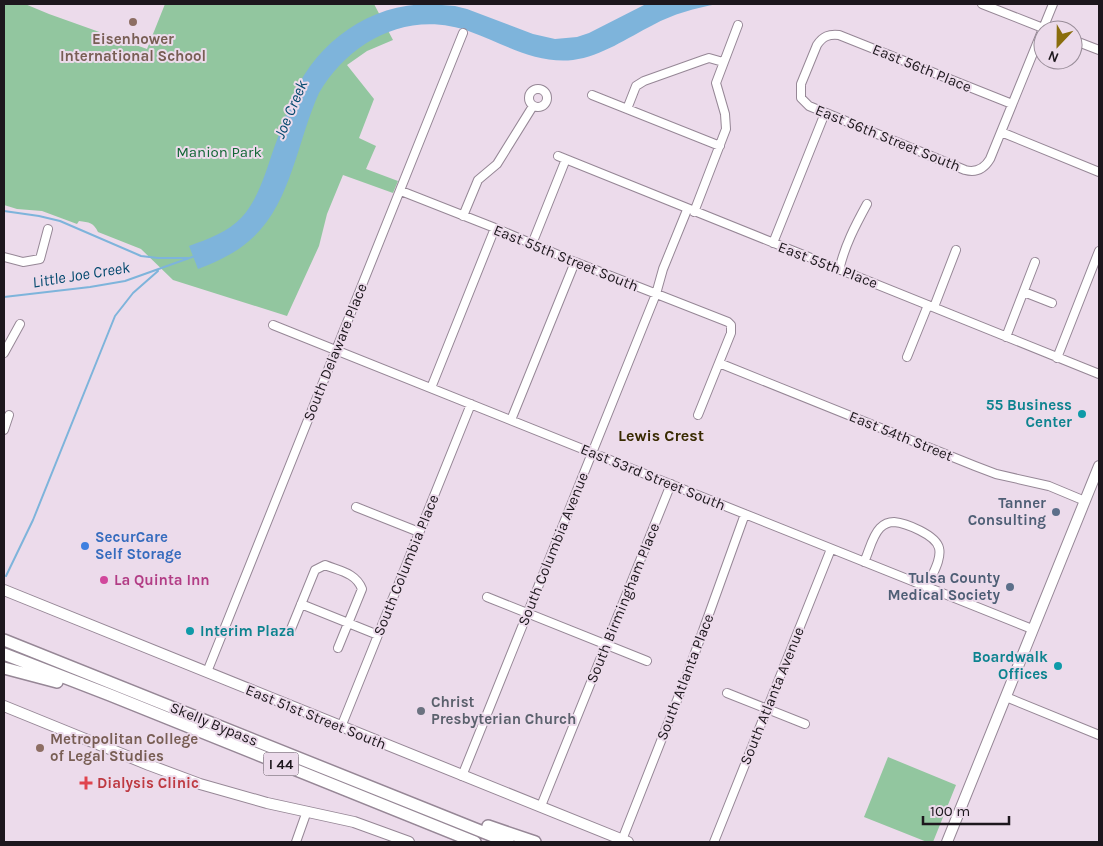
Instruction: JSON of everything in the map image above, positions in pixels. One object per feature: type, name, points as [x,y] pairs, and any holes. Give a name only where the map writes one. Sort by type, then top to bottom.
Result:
[{"type":"highway","name":"Skelly Bypass","points":[[4,640],[508,842]]},
{"type":"highway","name":"Skelly Bypass","points":[[4,654],[475,842]]},
{"type":"highway","points":[[4,668],[110,695]]},
{"type":"highway","points":[[384,792],[535,842]]},
{"type":"main road","points":[[947,842],[1099,468]]},
{"type":"main road","name":"East 51st Street South","points":[[4,590],[625,841]]},
{"type":"main road","points":[[4,706],[200,784],[267,803],[354,822],[409,842]]},
{"type":"street","points":[[982,4],[1033,24]]},
{"type":"street","points":[[1049,20],[1053,4]]},
{"type":"street","name":"South Columbia Avenue","points":[[462,776],[656,294],[663,269],[720,146],[726,129],[726,122],[716,83],[738,25]]},
{"type":"street","name":"South Delaware Place","points":[[207,672],[463,33]]},
{"type":"street","name":"East 56th Place","points":[[832,34],[839,35],[1012,104]]},
{"type":"street","name":"East 56th Street South","points":[[832,34],[821,39],[817,45],[801,84],[801,98],[804,102],[825,113],[965,170],[977,171],[983,168],[990,159],[1001,132]]},
{"type":"street","points":[[1083,44],[1099,50]]},
{"type":"street","points":[[1033,58],[1001,132],[1099,172]]},
{"type":"street","points":[[627,109],[636,86],[644,81],[703,60],[715,59],[723,62]]},
{"type":"street","points":[[592,95],[720,146]]},
{"type":"street","points":[[463,216],[478,180],[497,164],[533,106]]},
{"type":"street","points":[[772,243],[825,113]]},
{"type":"street","name":"East 55th Place","points":[[558,156],[690,211],[1099,374]]},
{"type":"street","points":[[532,244],[564,164]]},
{"type":"street","name":"East 55th Street South","points":[[400,191],[725,320],[731,325],[731,333],[719,363]]},
{"type":"street","points":[[840,270],[844,249],[853,228],[867,204]]},
{"type":"street","points":[[431,388],[495,228]]},
{"type":"street","points":[[4,257],[23,262],[40,259],[48,229]]},
{"type":"street","points":[[906,357],[956,250]]},
{"type":"street","points":[[1057,358],[1099,251]]},
{"type":"street","points":[[511,420],[575,262]]},
{"type":"street","points":[[1006,337],[1035,262]]},
{"type":"street","points":[[1024,292],[1052,303]]},
{"type":"street","points":[[4,353],[20,324]]},
{"type":"street","name":"East 53rd Street South","points":[[273,325],[1032,629]]},
{"type":"street","points":[[698,415],[719,363]]},
{"type":"street","name":"East 54th Street","points":[[719,363],[996,474],[1042,484],[1085,501]]},
{"type":"street","name":"South Columbia Place","points":[[341,727],[471,404]]},
{"type":"street","points":[[4,430],[9,415]]},
{"type":"street","name":"South Birmingham Place","points":[[541,806],[672,484]]},
{"type":"street","points":[[356,507],[420,532]]},
{"type":"street","name":"South Atlanta Place","points":[[625,841],[745,514]]},
{"type":"street","points":[[864,562],[876,532],[886,524],[898,523],[928,534],[939,547],[938,560],[927,588]]},
{"type":"street","name":"South Atlanta Avenue","points":[[714,842],[831,549]]},
{"type":"street","points":[[292,629],[315,570],[325,565],[358,580],[362,589],[338,648]]},
{"type":"street","points":[[487,597],[647,661]]},
{"type":"street","points":[[302,604],[378,635]]},
{"type":"street","points":[[727,693],[805,724]]},
{"type":"street","points":[[1006,697],[1099,735]]},
{"type":"street","points":[[296,842],[307,811]]},
{"type":"green space","name":"Manion Park","points":[[4,4],[25,4],[147,49],[165,4],[374,4],[393,40],[367,51],[347,65],[374,99],[359,138],[376,146],[366,169],[398,181],[393,193],[343,175],[327,214],[319,246],[287,316],[173,280],[141,249],[98,232],[93,225],[88,223],[79,221],[77,224],[42,211],[17,209],[4,205]]},
{"type":"green space","points":[[888,757],[956,785],[933,842],[927,842],[864,817]]},
{"type":"water","name":"Joe Creek","points":[[429,4],[467,9],[533,34],[555,39],[577,37],[589,33],[646,4],[718,4],[676,15],[604,51],[573,60],[546,59],[533,56],[471,32],[448,26],[426,24],[404,27],[384,34],[365,44],[347,58],[332,74],[319,93],[292,172],[275,210],[263,227],[237,250],[198,269],[189,246],[224,231],[248,210],[261,184],[294,94],[304,75],[317,58],[348,29],[367,19],[386,11],[407,6]]},
{"type":"waterway","points":[[4,211],[60,221],[141,256],[188,258]]},
{"type":"waterway","name":"Little Joe Creek","points":[[4,297],[125,281],[195,256]]},
{"type":"waterway","points":[[6,576],[33,520],[115,316],[133,293],[158,271]]},
{"type":"place","name":"Eisenhower International School","points":[[133,22]]},
{"type":"place","name":"55 Business Center","points":[[1082,414]]},
{"type":"place","name":"Tanner Consulting","points":[[1056,512]]},
{"type":"place","name":"SecurCare Self Storage","points":[[85,546]]},
{"type":"place","name":"La Quinta Inn","points":[[104,580]]},
{"type":"place","name":"Tulsa County Medical Society","points":[[1010,587]]},
{"type":"place","name":"Interim Plaza","points":[[190,631]]},
{"type":"place","name":"Boardwalk Offices","points":[[1058,666]]},
{"type":"place","name":"Christ Presbyterian Church","points":[[421,711]]},
{"type":"place","name":"Metropolitan College of Legal Studies","points":[[40,748]]},
{"type":"place","name":"Dialysis Clinic","points":[[86,783]]},
{"type":"district","name":"Lewis Crest","points":[[661,435]]}]
